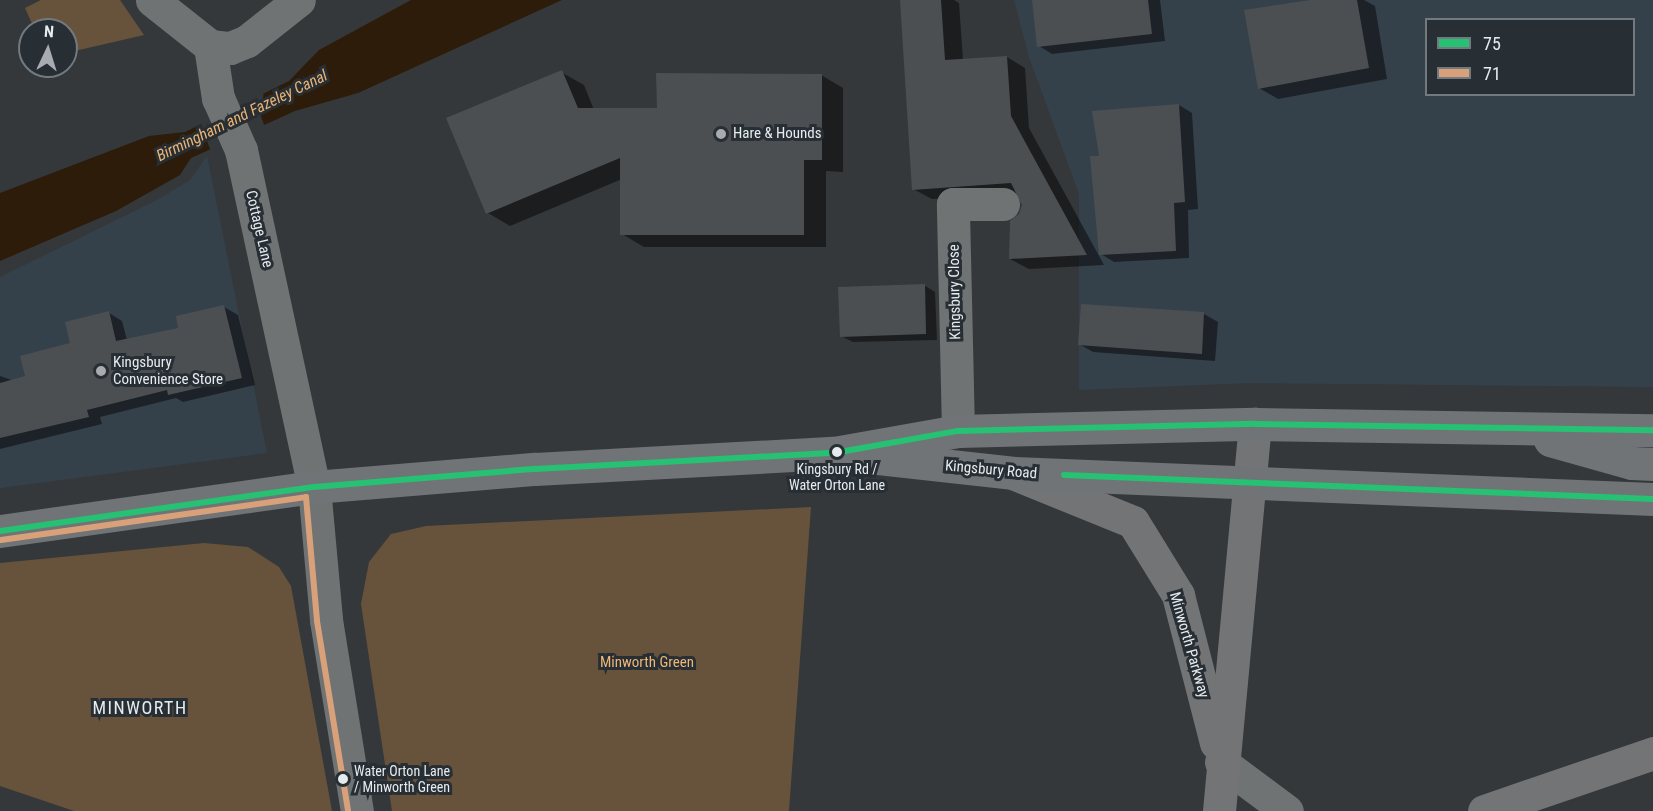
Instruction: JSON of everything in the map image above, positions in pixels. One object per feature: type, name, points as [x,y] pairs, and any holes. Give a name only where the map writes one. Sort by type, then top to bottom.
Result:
[{"type":"main road","name":"Kingsbury Road","points":[[0,531],[314,487],[534,469],[834,453],[958,431],[1255,424],[1653,430]]},
{"type":"main road","points":[[1505,428],[1632,463],[1653,464]]},
{"type":"main road","name":"Kingsbury Road","points":[[834,453],[1014,473],[1653,499]]},
{"type":"street","points":[[152,0],[210,46],[230,48],[247,41],[299,0]]},
{"type":"street","name":"Cottage Lane","points":[[210,46],[218,98],[241,150],[314,487],[326,620],[357,811]]},
{"type":"street","name":"Kingsbury Close","points":[[958,431],[953,204],[1003,204]]},
{"type":"street","name":"Minworth Parkway","points":[[1219,811],[1221,762],[1242,571],[1246,482],[1255,424]]},
{"type":"street","name":"Minworth Parkway","points":[[1014,473],[1133,522],[1178,595],[1221,762]]},
{"type":"street","points":[[1484,811],[1653,753]]},
{"type":"street","points":[[1221,762],[1287,811]]},
{"type":"shaded area","points":[[1014,0],[1653,0],[1653,387],[1249,383],[1079,390],[1079,194],[1029,57]]},
{"type":"shaded area","points":[[207,156],[267,453],[0,488],[0,277],[157,200],[190,180]]},
{"type":"green space","points":[[41,0],[120,0],[144,35],[78,50],[78,18],[30,18],[25,8]]},
{"type":"green space","name":"Minworth Green","points":[[811,507],[789,811],[392,811],[361,604],[369,562],[391,534],[426,526]]},
{"type":"green space","points":[[204,543],[248,547],[279,567],[291,586],[332,811],[74,811],[0,786],[0,563]]},
{"type":"water","name":"Birmingham and Fazeley Canal","points":[[411,0],[562,0],[358,93],[295,111],[191,158],[180,175],[116,211],[0,261],[0,193],[149,136],[185,132],[289,81],[319,50]]},
{"type":"pier","points":[[264,90],[261,116],[265,128],[211,152],[200,122]]},
{"type":"building","points":[[900,0],[941,0],[945,60],[1007,56],[1011,116],[1087,255],[1009,259],[1010,221],[1019,214],[1022,205],[1011,183],[912,190]]},
{"type":"building","points":[[1032,0],[1148,0],[1152,34],[1037,47]]},
{"type":"building","points":[[1310,0],[1357,0],[1369,68],[1258,89],[1244,10]]},
{"type":"building","name":"Hare & Hounds","points":[[562,70],[578,108],[657,108],[656,73],[822,74],[822,160],[804,160],[804,235],[620,235],[620,158],[486,214],[446,118]]},
{"type":"building","points":[[1179,104],[1185,202],[1174,203],[1176,251],[1099,255],[1090,156],[1099,156],[1092,111]]},
{"type":"building","points":[[925,284],[926,334],[840,337],[838,287]]},
{"type":"building","points":[[1081,304],[1204,312],[1202,354],[1078,345]]},
{"type":"building","points":[[224,305],[242,378],[168,395],[167,390],[87,410],[89,417],[0,438],[0,383],[25,376],[20,356],[70,343],[65,322],[109,311],[116,341],[178,328],[176,316]]},
{"type":"transit line","name":"75","points":[[0,531],[314,487],[535,469],[834,453],[958,431],[1255,424],[1653,430]]},
{"type":"transit line","name":"75","points":[[1064,475],[1653,499]]},
{"type":"transit line","name":"71","points":[[1,540],[306,497],[317,621],[348,811]]},
{"type":"place","name":"Hare & Hounds","points":[[721,134]]},
{"type":"place","name":"Kingsbury Convenience Store","points":[[101,371]]},
{"type":"place","name":"Kingsbury Rd / Water Orton Lane","points":[[837,452]]},
{"type":"place","name":"Water Orton Lane / Minworth Green","points":[[343,779]]},
{"type":"district","name":"MINWORTH","points":[[140,708]]}]
